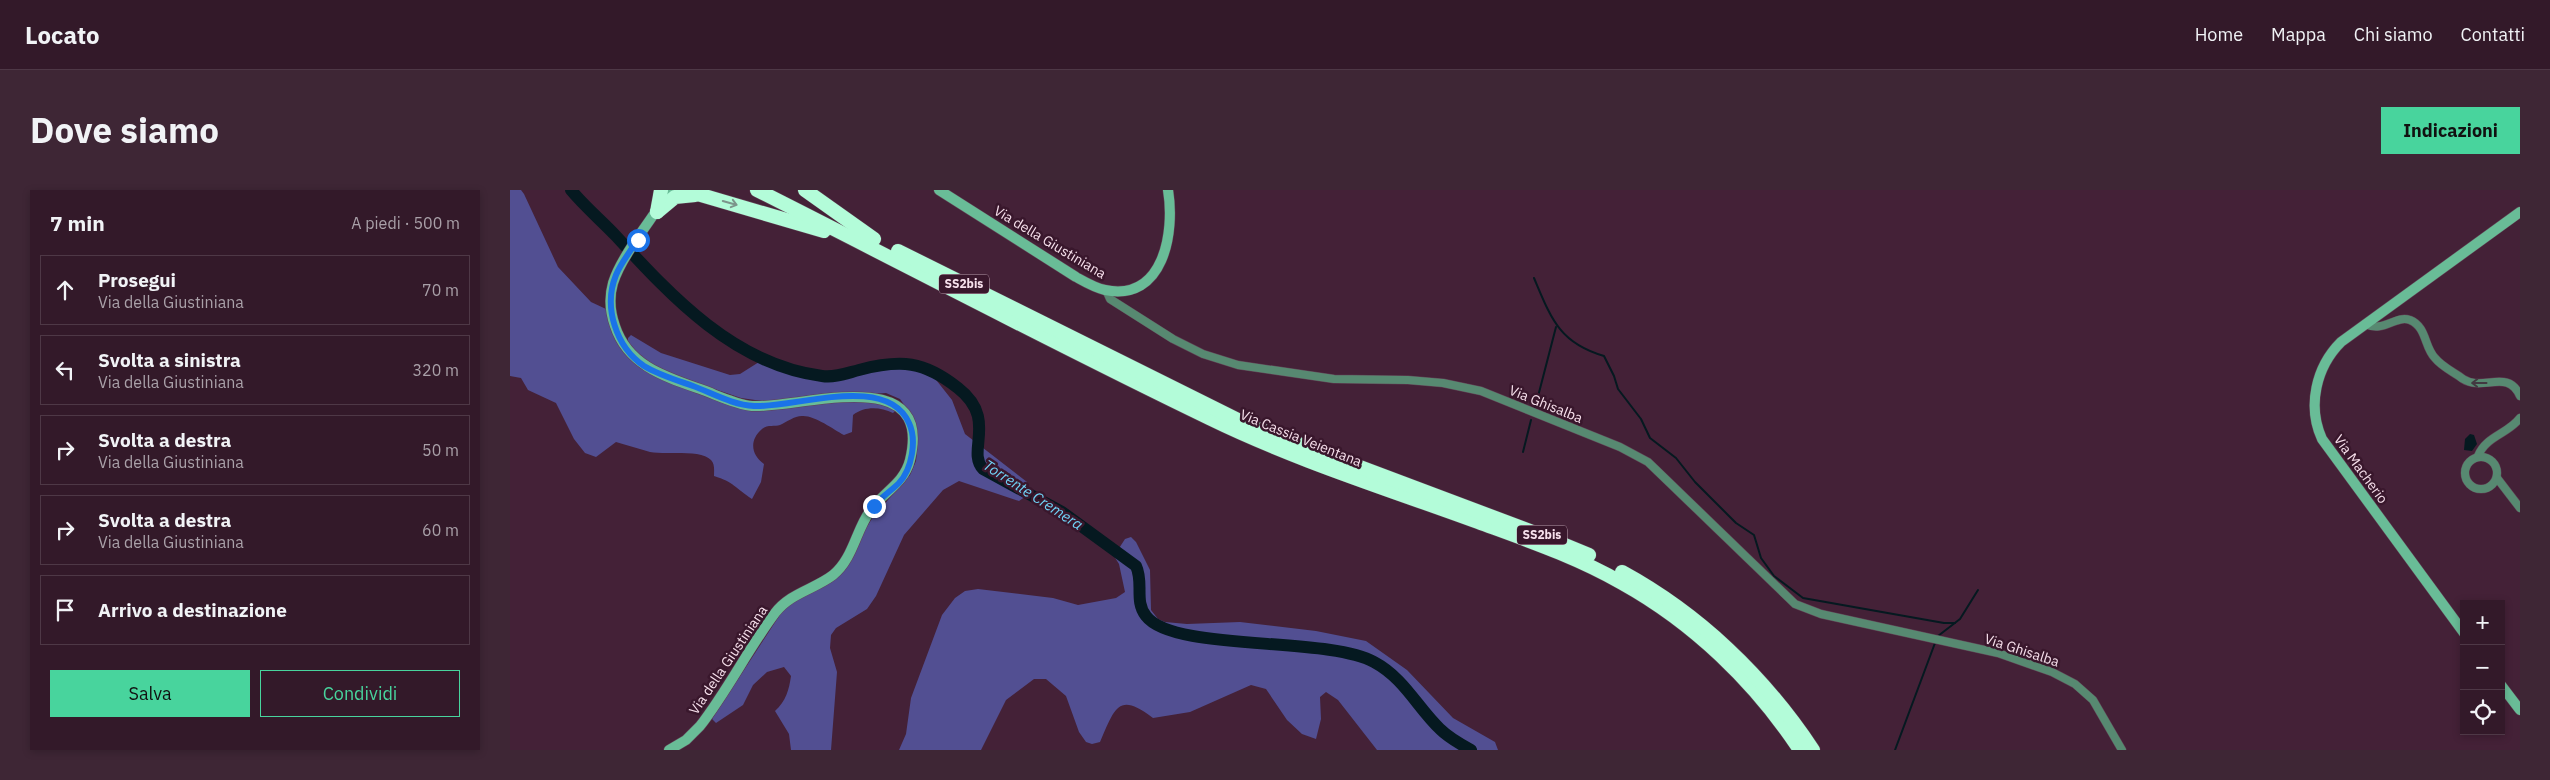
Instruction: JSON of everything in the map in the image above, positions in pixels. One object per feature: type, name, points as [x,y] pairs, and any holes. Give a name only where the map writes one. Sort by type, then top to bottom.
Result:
[{"type":"highway","points":[[657,212],[661,190]]},
{"type":"highway","name":"Via Cassia Veientana","points":[[757,190],[868,241],[1205,410],[1342,472],[1546,547],[1622,582],[1682,624],[1725,659],[1766,703],[1800,750]]},
{"type":"highway","name":"Via Cassia Veientana","points":[[778,190],[868,241]]},
{"type":"highway","points":[[805,190],[868,241]]},
{"type":"highway","points":[[657,212],[675,198],[689,192],[868,241]]},
{"type":"highway","name":"Via Cassia Veientana","points":[[1205,410],[1538,534],[1631,577],[1684,612],[1742,662],[1774,697],[1813,750]]},
{"type":"street","name":"Via della Giustiniana","points":[[668,750],[688,738],[700,726],[779,608],[799,594],[832,576],[842,566],[869,512],[905,474],[911,456],[912,434],[909,423],[902,411],[883,399],[870,397],[821,399],[750,405],[665,376],[645,366],[623,344],[613,321],[612,290],[621,265],[670,190]]},
{"type":"street","name":"Via della Giustiniana","points":[[939,190],[1076,277],[1106,290],[1134,288],[1146,281],[1158,268],[1165,254],[1168,240],[1168,190]]},
{"type":"street","name":"Via Macherio","points":[[2460,628],[2336,458],[2318,430],[2315,400],[2322,369],[2337,346],[2520,212]]},
{"type":"street","name":"Via Ghisalba","points":[[1106,290],[1110,299],[1182,344],[1238,365],[1322,378],[1408,380],[1460,386],[1481,391],[1620,447],[1648,462],[1795,604],[1821,614],[1936,639],[2024,661],[2070,681],[2093,700],[2122,750]]},
{"type":"street","points":[[2365,324],[2376,328],[2402,320],[2412,321],[2424,334],[2433,356],[2443,365],[2475,384],[2495,380],[2509,383],[2520,396]]},
{"type":"street","points":[[2478,456],[2485,443],[2514,425],[2520,418]]},
{"type":"street","points":[[2478,456],[2489,458],[2497,472],[2496,478],[2491,486],[2481,489],[2467,482],[2464,471],[2465,466],[2478,456]]},
{"type":"street","points":[[2496,478],[2520,508]]},
{"type":"street","points":[[2505,690],[2520,710]]},
{"type":"shaded area","points":[[510,190],[521,190],[524,194],[558,267],[591,302],[606,309],[625,353],[731,402],[876,399],[895,411],[893,413],[873,408],[862,410],[853,415],[852,432],[844,435],[807,416],[796,417],[780,425],[764,427],[758,433],[753,443],[756,456],[764,464],[761,482],[752,499],[730,483],[714,476],[711,460],[700,455],[692,453],[650,452],[616,442],[596,457],[585,453],[574,439],[556,403],[528,390],[521,378],[510,376]]},
{"type":"shaded area","points":[[631,335],[661,353],[730,375],[740,374],[759,362],[768,362],[796,374],[839,380],[850,375],[855,369],[865,366],[890,365],[924,371],[933,376],[952,400],[965,434],[1027,482],[1026,496],[1019,501],[959,481],[943,490],[904,535],[876,596],[867,609],[836,628],[831,635],[830,648],[837,672],[831,750],[791,750],[789,734],[775,711],[784,699],[789,686],[791,676],[784,667],[767,672],[753,685],[743,705],[716,723],[712,719],[783,610],[802,595],[832,582],[873,517],[910,475],[916,461],[918,440],[914,419],[900,399],[886,393],[762,401],[741,398],[673,375],[645,361],[628,345],[628,338]]},
{"type":"shaded area","points":[[1131,537],[1136,542],[1150,570],[1151,610],[1158,619],[1165,622],[1187,624],[1240,622],[1316,631],[1366,641],[1407,670],[1453,718],[1495,742],[1498,750],[1377,750],[1338,700],[1326,692],[1320,697],[1321,719],[1316,739],[1302,734],[1287,720],[1266,689],[1251,685],[1190,712],[1153,718],[1132,706],[1125,705],[1119,707],[1114,712],[1100,742],[1092,744],[1086,742],[1079,732],[1066,696],[1046,679],[1034,679],[1006,700],[981,750],[899,750],[906,734],[911,698],[942,615],[955,598],[965,591],[978,589],[1053,598],[1078,605],[1116,598],[1125,592],[1119,564],[1114,556],[1125,539]]},
{"type":"water","points":[[2470,434],[2474,435],[2477,444],[2472,451],[2464,450],[2465,439]]},
{"type":"waterway","name":"Torrente Cremera","points":[[571,190],[683,304],[707,325],[733,343],[761,358],[790,369],[822,376],[841,375],[887,364],[900,364],[923,368],[946,379],[970,400],[976,411],[979,423],[979,462],[983,469],[1062,512],[1136,566],[1142,610],[1146,616],[1162,627],[1186,635],[1218,640],[1322,649],[1352,654],[1374,662],[1402,684],[1443,732],[1471,750]]},
{"type":"waterway","points":[[1534,278],[1558,327],[1576,344],[1604,356],[1618,389],[1641,419],[1650,438],[1676,458],[1695,482],[1736,523],[1754,535],[1761,558],[1774,576],[1803,598],[1944,623],[1955,623]]},
{"type":"waterway","points":[[1535,408],[1556,327]]},
{"type":"waterway","points":[[1523,452],[1531,420]]},
{"type":"waterway","points":[[1938,636],[1960,619],[1978,590]]},
{"type":"waterway","points":[[1895,750],[1935,643]]},
{"type":"route","points":[[638,240],[621,265],[613,282],[611,305],[613,321],[620,339],[634,358],[645,366],[665,376],[734,401],[754,406],[806,400],[870,397],[886,400],[902,411],[912,431],[910,461],[901,480],[874,506]]}]
